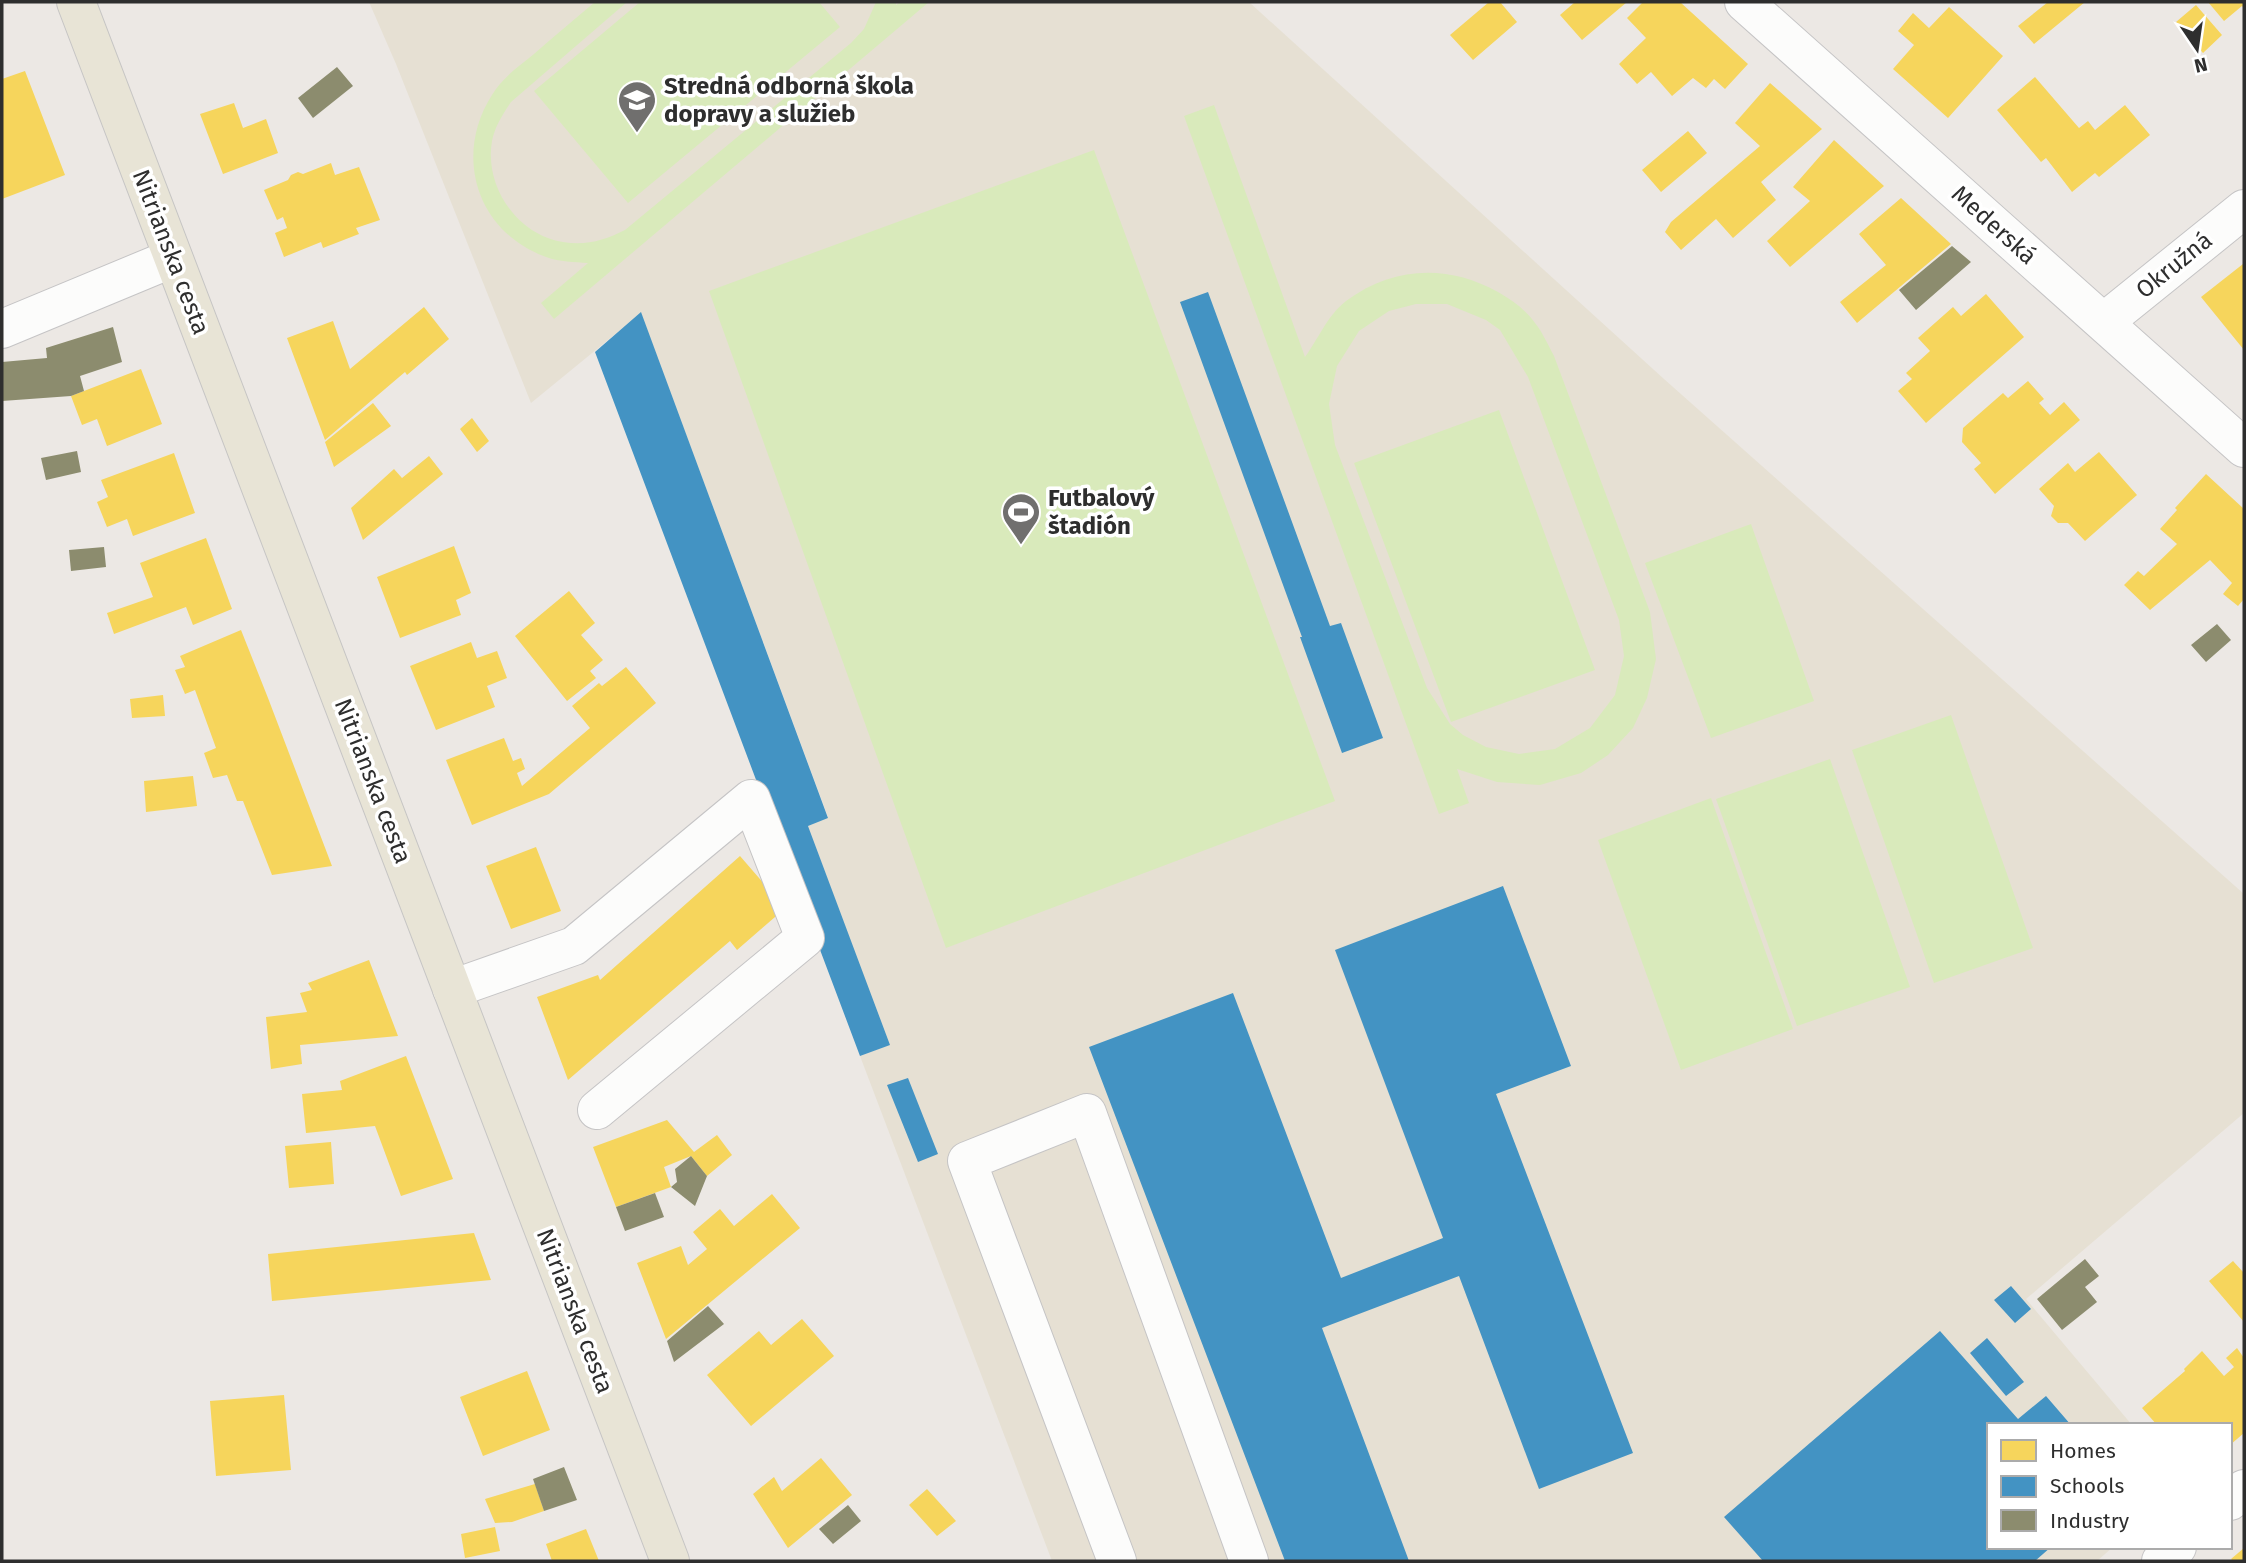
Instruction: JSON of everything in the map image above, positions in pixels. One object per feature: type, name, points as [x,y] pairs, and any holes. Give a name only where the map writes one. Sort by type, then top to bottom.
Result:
[{"type":"main road","name":"Nitrianska cesta","points":[[76,2],[670,1561]]},
{"type":"street","name":"Mederská","points":[[1744,2],[2244,448]]},
{"type":"street","name":"Okružná","points":[[2104,322],[2244,209]]},
{"type":"street","points":[[2,329],[173,258]]},
{"type":"street","points":[[452,989],[574,946],[751,800],[805,938],[597,1110]]},
{"type":"street","points":[[1117,1561],[967,1161],[1087,1113],[1249,1561]]},
{"type":"street","points":[[2161,1561],[2175,1549]]},
{"type":"shaded area","points":[[369,2],[1249,2],[1664,379],[2244,894],[2244,1113],[2026,1299],[2130,1423],[1987,1423],[1987,1549],[2111,1549],[2097,1561],[1052,1561],[860,1056],[889,1045],[808,826],[828,817],[641,313],[531,403]]},
{"type":"green space","points":[[595,2],[627,2],[511,102],[497,125],[492,141],[493,175],[507,206],[531,230],[571,243],[595,241],[625,230],[851,43],[864,29],[876,2],[896,2],[896,5],[900,2],[929,2],[554,319],[541,303],[588,263],[546,257],[522,245],[503,230],[488,211],[478,190],[474,143],[480,118],[501,83]]},
{"type":"green space","points":[[640,2],[819,2],[840,27],[628,203],[534,91]]},
{"type":"green space","points":[[1214,105],[1305,357],[1328,320],[1346,301],[1364,289],[1402,275],[1440,273],[1479,283],[1513,302],[1531,318],[1540,331],[1554,356],[1650,612],[1656,659],[1647,698],[1633,728],[1608,755],[1581,773],[1540,785],[1497,782],[1457,769],[1469,803],[1439,814],[1184,116]],"holes":[[[1416,304],[1447,304],[1486,320],[1500,330],[1528,377],[1619,620],[1624,656],[1615,695],[1590,728],[1555,749],[1519,754],[1486,747],[1463,735],[1450,724],[1427,688],[1335,445],[1329,404],[1337,366],[1359,331],[1389,311]]]},
{"type":"green space","name":"Futbalový štadión","points":[[1094,150],[1335,801],[946,948],[709,291]]},
{"type":"green space","points":[[1499,410],[1595,670],[1451,722],[1354,463]]},
{"type":"green space","points":[[1751,524],[1814,701],[1711,738],[1645,563]]},
{"type":"green space","points":[[1951,715],[2033,948],[1934,983],[1852,750]]},
{"type":"green space","points":[[1830,759],[1910,987],[1797,1026],[1716,799]]},
{"type":"green space","points":[[1711,798],[1793,1029],[1681,1070],[1598,840]]},
{"type":"building: Homes","points":[[1489,2],[1500,2],[1517,22],[1473,60],[1450,35]]},
{"type":"building: Homes","points":[[1575,2],[1627,2],[1582,40],[1560,15]]},
{"type":"building: Homes","points":[[1643,2],[1680,2],[1748,64],[1725,89],[1714,79],[1706,88],[1693,78],[1672,96],[1651,72],[1637,84],[1619,64],[1646,38],[1627,18]]},
{"type":"building: Homes","points":[[2048,2],[2085,2],[2034,44],[2018,26]]},
{"type":"building: Homes","points":[[2208,2],[2244,2],[2244,8],[2242,6],[2224,21]]},
{"type":"building: Homes","points":[[2196,5],[2222,35],[2203,53],[2176,22]]},
{"type":"building: Homes","points":[[1949,7],[2003,56],[1948,118],[1893,69],[1914,45],[1898,31],[1913,13],[1929,28]]},
{"type":"building: Homes","points":[[25,71],[65,175],[2,199],[2,79]]},
{"type":"building: Homes","points":[[2035,77],[2079,128],[2088,121],[2095,130],[2125,105],[2150,135],[2099,177],[2095,173],[2072,192],[2046,158],[2041,162],[1997,110]]},
{"type":"building: Homes","points":[[1770,83],[1822,129],[1761,182],[1776,200],[1733,238],[1716,219],[1681,250],[1665,232],[1671,222],[1760,146],[1735,123]]},
{"type":"building: Homes","points":[[234,103],[243,128],[266,119],[278,153],[223,174],[200,114]]},
{"type":"building: Homes","points":[[1688,131],[1707,153],[1661,192],[1642,170]]},
{"type":"building: Homes","points":[[1834,140],[1884,186],[1790,267],[1767,241],[1810,201],[1793,187]]},
{"type":"building: Homes","points":[[331,163],[335,175],[359,167],[380,220],[356,228],[359,234],[323,248],[321,242],[284,257],[275,233],[287,228],[283,217],[277,220],[264,190],[288,180],[298,172],[303,174]]},
{"type":"building: Homes","points":[[1901,198],[1951,244],[1857,323],[1840,302],[1886,265],[1859,234]]},
{"type":"building: Homes","points":[[2243,264],[2244,266],[2244,350],[2201,297]]},
{"type":"building: Homes","points":[[1986,294],[2024,337],[1926,423],[1898,391],[1912,379],[1906,373],[1930,351],[1918,338],[1953,307],[1961,316]]},
{"type":"building: Homes","points":[[424,307],[449,339],[407,375],[405,372],[325,440],[287,338],[333,321],[350,369]]},
{"type":"building: Homes","points":[[141,369],[162,424],[107,446],[97,419],[82,425],[71,396]]},
{"type":"building: Homes","points":[[2028,381],[2044,399],[2039,403],[2050,415],[2064,402],[2080,420],[1995,494],[1974,469],[1981,463],[1962,442],[1963,428],[2003,393],[2008,398]]},
{"type":"building: Homes","points":[[373,403],[391,426],[334,467],[325,442]]},
{"type":"building: Homes","points":[[472,418],[489,441],[477,452],[460,429]]},
{"type":"building: Homes","points":[[2099,452],[2137,495],[2085,541],[2068,523],[2058,523],[2051,516],[2054,506],[2039,489],[2068,463],[2075,472]]},
{"type":"building: Homes","points":[[174,453],[195,513],[133,536],[127,519],[107,527],[97,502],[108,497],[101,480]]},
{"type":"building: Homes","points":[[429,456],[443,474],[363,540],[351,508],[394,469],[402,478]]},
{"type":"building: Homes","points":[[2206,474],[2244,509],[2244,599],[2238,606],[2223,594],[2232,583],[2210,560],[2150,610],[2124,585],[2138,571],[2144,576],[2177,544],[2160,529]]},
{"type":"building: Homes","points":[[206,538],[232,609],[193,625],[186,607],[114,634],[107,613],[153,597],[140,563]]},
{"type":"building: Homes","points":[[454,546],[471,593],[456,600],[461,615],[400,638],[377,577]]},
{"type":"building: Homes","points":[[569,591],[595,623],[581,635],[603,660],[590,671],[596,678],[567,701],[515,636]]},
{"type":"building: Homes","points":[[241,630],[332,866],[272,875],[243,801],[237,801],[227,775],[213,778],[204,753],[216,748],[195,690],[185,694],[175,670],[185,667],[180,656]]},
{"type":"building: Homes","points":[[471,642],[477,658],[497,651],[507,678],[487,686],[495,707],[436,730],[410,666]]},
{"type":"building: Homes","points":[[626,667],[656,703],[549,794],[472,825],[446,760],[504,738],[513,761],[521,758],[525,769],[517,773],[522,786],[590,728],[572,706],[599,683],[602,686]]},
{"type":"building: Homes","points":[[163,695],[165,716],[132,718],[130,699]]},
{"type":"building: Homes","points":[[193,776],[197,806],[146,812],[144,781]]},
{"type":"building: Homes","points":[[536,847],[561,911],[511,929],[486,866]]},
{"type":"building: Homes","points":[[740,856],[778,900],[782,911],[737,950],[730,941],[568,1080],[537,997],[598,975],[600,980]]},
{"type":"building: Homes","points":[[369,960],[398,1036],[300,1045],[302,1064],[271,1069],[266,1017],[307,1012],[300,993],[312,990],[308,983]]},
{"type":"building: Homes","points":[[406,1056],[453,1179],[401,1196],[375,1126],[306,1133],[302,1094],[342,1090],[340,1081]]},
{"type":"building: Homes","points":[[667,1120],[694,1152],[717,1135],[732,1155],[707,1176],[691,1156],[664,1167],[671,1187],[616,1207],[593,1147]]},
{"type":"building: Homes","points":[[331,1142],[334,1184],[289,1188],[285,1146]]},
{"type":"building: Homes","points":[[772,1194],[800,1228],[666,1339],[637,1263],[681,1246],[688,1265],[707,1249],[693,1232],[720,1209],[734,1226]]},
{"type":"building: Homes","points":[[474,1233],[491,1280],[272,1301],[268,1254]]},
{"type":"building: Homes","points":[[2233,1261],[2244,1273],[2244,1322],[2209,1281]]},
{"type":"building: Homes","points":[[802,1319],[834,1356],[751,1426],[707,1375],[759,1331],[771,1345]]},
{"type":"building: Homes","points":[[2237,1348],[2244,1358],[2244,1433],[2232,1443],[2232,1423],[2155,1423],[2142,1408],[2185,1371],[2202,1351],[2224,1376],[2234,1367],[2226,1358]]},
{"type":"building: Homes","points":[[527,1371],[550,1430],[483,1456],[460,1397]]},
{"type":"building: Homes","points":[[284,1395],[291,1470],[216,1476],[210,1401]]},
{"type":"building: Homes","points":[[821,1458],[852,1495],[788,1548],[753,1494],[774,1477],[782,1491]]},
{"type":"building: Homes","points":[[535,1484],[544,1511],[512,1522],[495,1523],[485,1499]]},
{"type":"building: Homes","points":[[927,1489],[956,1521],[937,1536],[909,1505]]},
{"type":"building: Homes","points":[[495,1527],[500,1551],[465,1558],[461,1534]]},
{"type":"building: Homes","points":[[586,1529],[599,1561],[552,1561],[546,1544]]},
{"type":"building: Homes","points":[[2244,1548],[2244,1561],[2231,1559]]},
{"type":"building: Schools","points":[[1208,292],[1330,626],[1341,623],[1383,738],[1342,753],[1180,302]]},
{"type":"building: Schools","points":[[641,312],[828,818],[808,826],[890,1045],[860,1056],[595,352]]},
{"type":"building: Schools","points":[[1503,886],[1571,1066],[1496,1094],[1633,1453],[1539,1489],[1459,1276],[1322,1328],[1409,1561],[1285,1561],[1089,1047],[1233,993],[1341,1278],[1443,1238],[1335,950]]},
{"type":"building: Schools","points":[[908,1078],[938,1154],[918,1162],[887,1085]]},
{"type":"building: Schools","points":[[2011,1286],[2031,1309],[2015,1323],[1994,1300]]},
{"type":"building: Schools","points":[[1940,1331],[2018,1419],[2046,1396],[2069,1423],[1987,1423],[1987,1549],[2049,1549],[2035,1561],[1763,1561],[1724,1517]]},
{"type":"building: Schools","points":[[1987,1338],[2024,1382],[2006,1396],[1970,1353]]},
{"type":"building: Industry","points":[[337,67],[353,86],[313,118],[298,98]]},
{"type":"building: Industry","points":[[1952,246],[1971,262],[1916,310],[1899,290]]},
{"type":"building: Industry","points":[[113,327],[122,362],[80,376],[84,391],[71,396],[2,401],[2,362],[47,358],[46,348]]},
{"type":"building: Industry","points":[[77,451],[81,472],[46,480],[41,458]]},
{"type":"building: Industry","points":[[104,547],[106,567],[71,571],[69,550]]},
{"type":"building: Industry","points":[[2217,624],[2231,640],[2206,662],[2191,645]]},
{"type":"building: Industry","points":[[691,1156],[707,1176],[695,1206],[671,1187],[677,1182],[675,1169]]},
{"type":"building: Industry","points":[[655,1193],[664,1217],[625,1231],[616,1207]]},
{"type":"building: Industry","points":[[2085,1259],[2099,1276],[2085,1287],[2097,1302],[2062,1330],[2037,1299]]},
{"type":"building: Industry","points":[[708,1306],[724,1324],[674,1362],[667,1341]]},
{"type":"building: Industry","points":[[564,1467],[577,1500],[544,1511],[533,1479]]},
{"type":"building: Industry","points":[[848,1505],[861,1521],[833,1544],[819,1529]]},
{"type":"place","name":"Stredná odborná škola dopravy a služieb","points":[[637,134]]},
{"type":"place","name":"Futbalový štadión","points":[[1021,546]]}]
